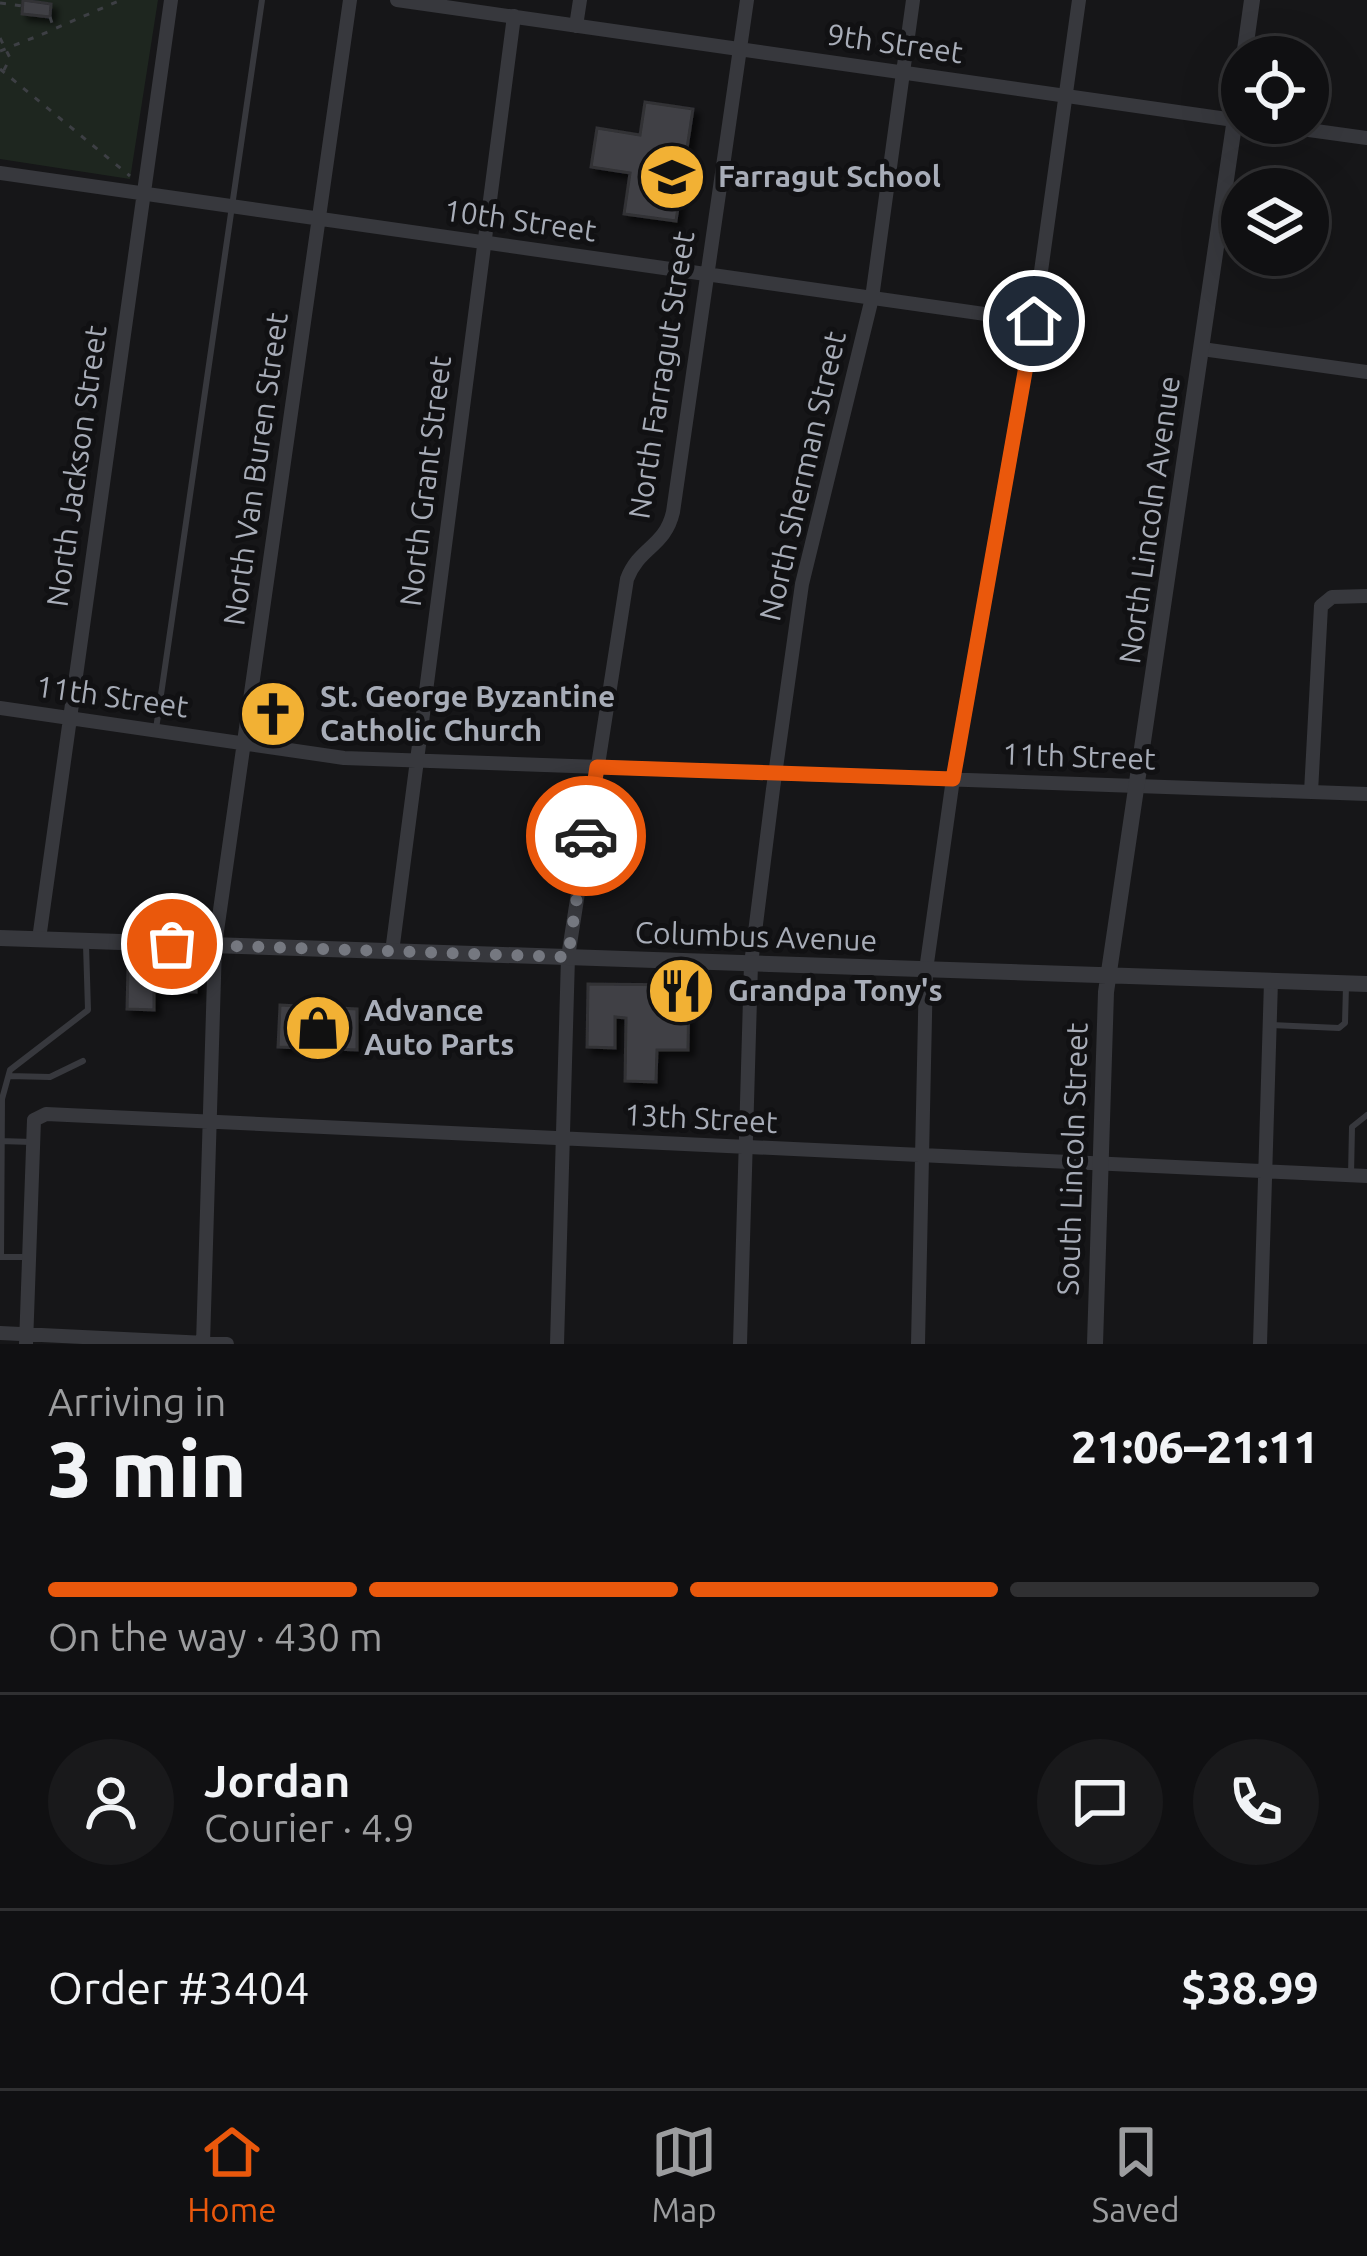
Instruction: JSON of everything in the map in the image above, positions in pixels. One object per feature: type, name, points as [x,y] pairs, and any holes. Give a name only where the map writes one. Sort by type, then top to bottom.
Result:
[{"type":"street","name":"North Jackson Street","points":[[39,939],[171,0]]},
{"type":"street","name":"North Van Buren Street","points":[[203,1343],[215,945],[350,0]]},
{"type":"street","name":"9th Street","points":[[397,0],[1221,118]]},
{"type":"street","points":[[576,26],[580,0]]},
{"type":"street","name":"North Farragut Street","points":[[557,1344],[568,957],[627,580],[637,556],[662,540],[670,528],[747,0]]},
{"type":"street","name":"North Sherman Street","points":[[740,1344],[751,964],[802,584],[872,298],[913,0]]},
{"type":"street","points":[[918,1344],[926,970],[953,779],[1034,321],[1079,0]]},
{"type":"street","points":[[1247,36],[1252,0]]},
{"type":"street","name":"North Grant Street","points":[[392,952],[514,16]]},
{"type":"street","points":[[1329,133],[1367,138]]},
{"type":"street","name":"North Lincoln Avenue","points":[[1110,976],[1234,144]]},
{"type":"street","name":"10th Street","points":[[0,173],[1034,321]]},
{"type":"street","points":[[1202,350],[1367,372]]},
{"type":"street","points":[[1311,792],[1321,607],[1332,597],[1367,596]]},
{"type":"street","name":"11th Street","points":[[0,708],[344,758],[1367,794]]},
{"type":"street","name":"Columbus Avenue","points":[[0,938],[1367,984]]},
{"type":"street","name":"South Lincoln Street","points":[[1095,1344],[1110,976]]},
{"type":"street","points":[[1260,1344],[1271,981]]},
{"type":"street","name":"13th Street","points":[[34,1142],[34,1120],[46,1114],[1359,1175]]},
{"type":"street","points":[[26,1339],[34,1142]]},
{"type":"street","points":[[0,1333],[26,1339],[227,1344]]},
{"type":"lane","points":[[156,729],[262,0]]},
{"type":"lane","points":[[30,1257],[1,1257],[2,1099],[10,1070],[88,1010],[86,941]]},
{"type":"lane","points":[[1267,1025],[1339,1028],[1345,1023],[1346,983]]},
{"type":"lane","points":[[9,1076],[50,1077],[82,1061]]},
{"type":"lane","points":[[1359,1175],[1352,1127],[1367,1115]]},
{"type":"lane","points":[[1,1142],[34,1142]]},
{"type":"path","points":[[0,51],[121,0]]},
{"type":"path","points":[[0,3],[22,6]]},
{"type":"path","points":[[50,17],[54,29]]},
{"type":"path","points":[[0,38],[10,58],[2,73],[130,176]]},
{"type":"path","points":[[22,43],[25,50]]},
{"type":"shaded area","points":[[0,0],[158,0],[130,179],[0,159]]},
{"type":"building","points":[[23,0],[51,4],[50,17],[22,14]]},
{"type":"building","points":[[645,102],[693,109],[676,221],[624,214],[630,173],[591,167],[597,128],[640,135]]},
{"type":"building","points":[[128,965],[196,968],[196,992],[154,991],[154,1010],[127,1009]]},
{"type":"building","points":[[588,984],[689,985],[688,1050],[657,1050],[656,1082],[625,1081],[626,1018],[615,1017],[615,1048],[587,1047]]},
{"type":"building","name":"Advance Auto Parts","points":[[280,1005],[357,1009],[357,1050],[278,1047]]},
{"type":"way so far","points":[[172,944],[568,957],[586,836]]},
{"type":"place","name":"Farragut School","points":[[672,177]]},
{"type":"place","name":"St. George Byzantine Catholic Church","points":[[273,714]]},
{"type":"place","name":"Grandpa Tony's","points":[[681,991]]},
{"type":"place","name":"Advance Auto Parts","points":[[318,1028]]},
{"type":"route","points":[[586,836],[597,767],[953,779],[1034,321]]}]
